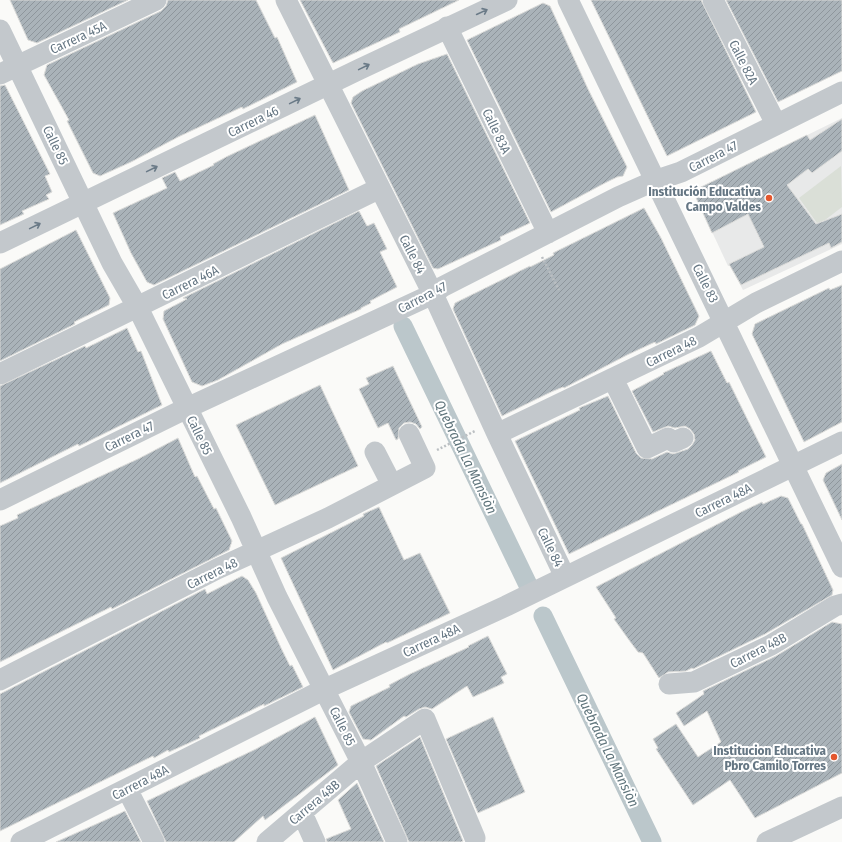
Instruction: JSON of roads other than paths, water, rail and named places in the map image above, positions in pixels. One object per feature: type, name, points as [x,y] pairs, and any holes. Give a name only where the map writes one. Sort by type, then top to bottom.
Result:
[{"type":"street","name":"Carrera 45A","points":[[8,70],[156,0]]},
{"type":"street","name":"Calle 84","points":[[286,0],[330,85],[433,294],[496,434],[565,576]]},
{"type":"street","name":"Carrera 46","points":[[0,243],[330,85],[447,27],[507,0]]},
{"type":"street","name":"Calle 83","points":[[568,0],[654,180],[725,322],[842,567]]},
{"type":"street","name":"Calle 82A","points":[[713,0],[776,124]]},
{"type":"street","name":"Calle 83A","points":[[447,27],[540,237]]},
{"type":"street","name":"Calle 85","points":[[0,30],[8,70],[84,202],[112,263],[138,308],[258,552],[277,597],[361,762],[397,842]]},
{"type":"street","name":"Carrera 47","points":[[0,500],[187,408],[433,294],[442,287],[618,197],[654,180],[681,172],[842,92]]},
{"type":"street","name":"Carrera 46A","points":[[0,374],[138,308],[380,188]]},
{"type":"street","name":"Carrera 48","points":[[496,434],[699,337],[756,303],[842,261]]},
{"type":"street","points":[[613,379],[647,448],[668,438],[674,442],[683,438]]},
{"type":"street","name":"Carrera 48","points":[[0,680],[217,569],[258,552],[392,486],[425,468],[409,434]]},
{"type":"street","name":"Carrera 48A","points":[[21,842],[325,689],[506,606],[842,442]]},
{"type":"street","points":[[376,452],[392,486]]},
{"type":"street","name":"Carrera 48B","points":[[670,684],[694,682],[771,645],[835,606],[842,604]]},
{"type":"street","name":"Carrera 48B","points":[[267,842],[361,762],[425,718],[475,838]]},
{"type":"street","points":[[127,789],[154,842]]},
{"type":"street","points":[[767,842],[842,807]]},
{"type":"street","points":[[302,813],[315,842]]},
{"type":"waterway","name":"Quebrada La Mansiòn","points":[[403,326],[530,589]]},
{"type":"waterway","name":"Quebrada La Mansiòn","points":[[543,616],[652,842]]},
{"type":"place","name":"Institución Educativa Campo Valdes","points":[[769,198]]},
{"type":"place","name":"Institucion Educativa Pbro Camilo Torres","points":[[834,757]]}]
